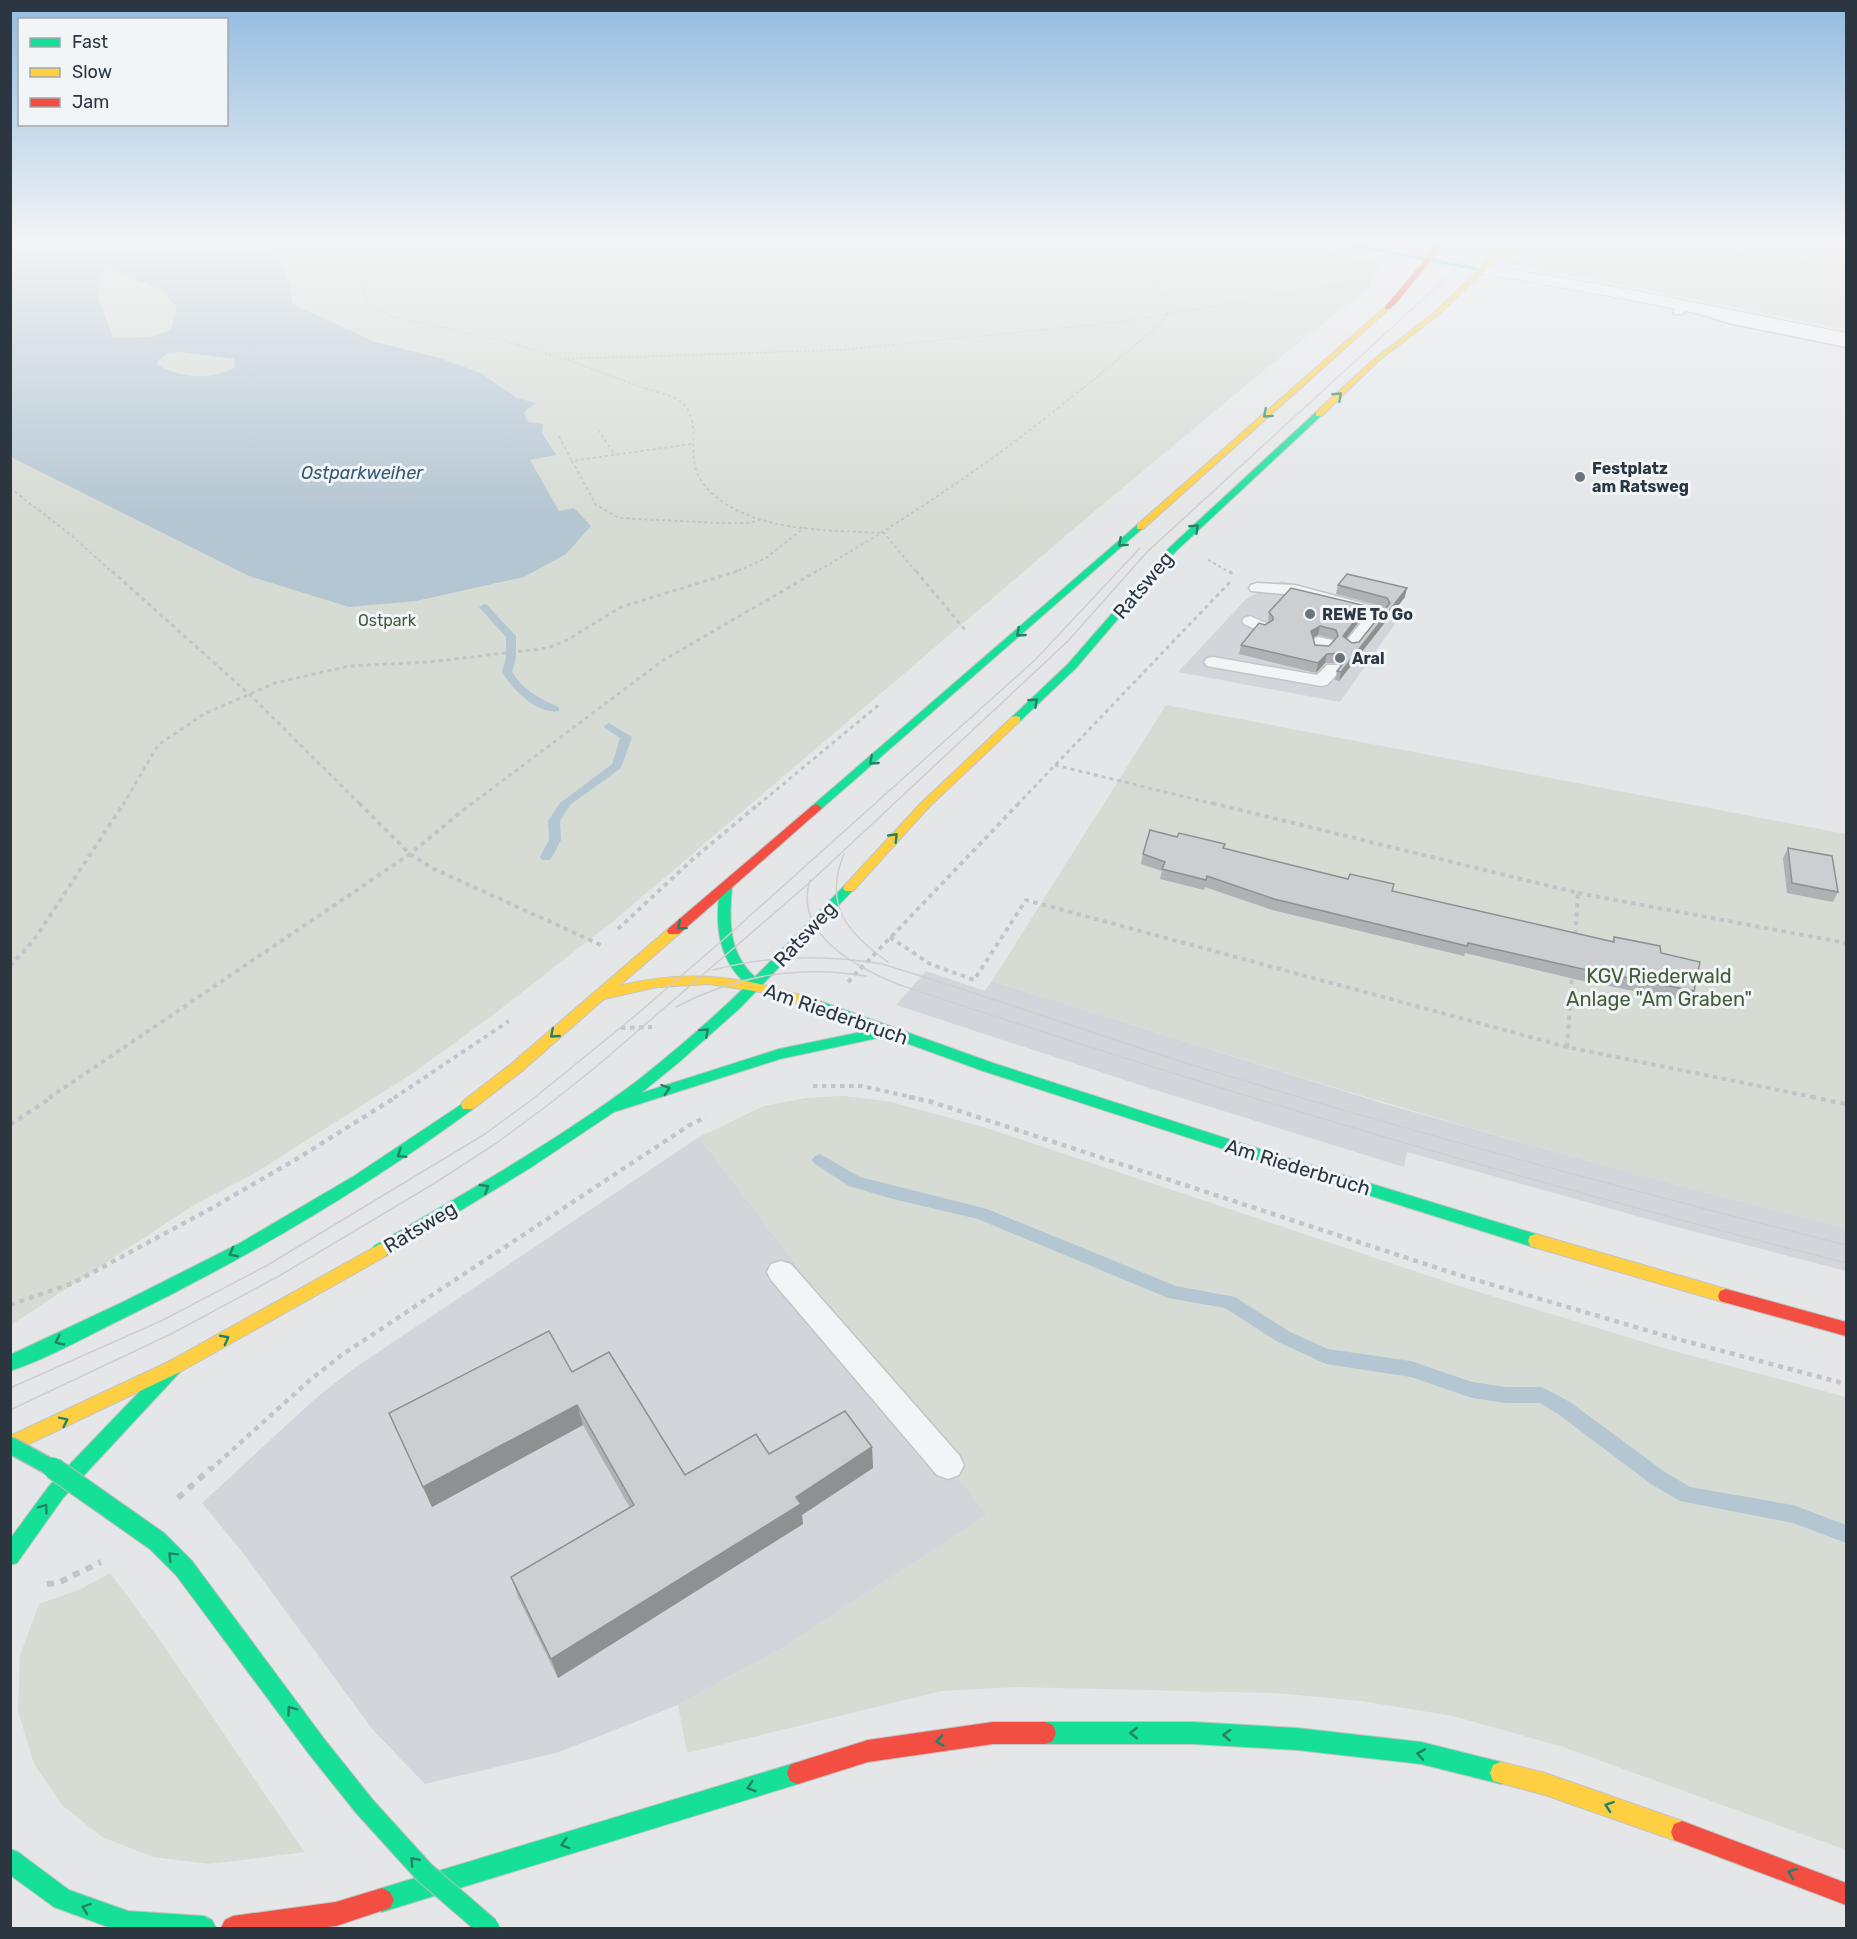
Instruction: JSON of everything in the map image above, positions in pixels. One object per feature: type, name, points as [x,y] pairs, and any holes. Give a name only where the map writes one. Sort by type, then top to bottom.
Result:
[{"type":"main road","name":"Ratsweg","points":[[10,1364],[261,1239],[405,1151],[466,1107],[599,996],[1064,594],[1357,334]]},
{"type":"main road","name":"Ratsweg","points":[[10,1445],[174,1367],[360,1263],[541,1154],[610,1108],[704,1032],[755,985],[816,925],[854,880],[924,805],[1072,666],[1172,550],[1387,350],[1408,334]]},
{"type":"main road","points":[[726,887],[722,910],[728,955],[744,978],[755,985]]},
{"type":"main road","points":[[599,996],[630,987],[677,979],[732,981],[755,985]]},
{"type":"main road","name":"Am Riederbruch","points":[[755,985],[885,1032],[1227,1145],[1491,1227],[1846,1329]]},
{"type":"main road","points":[[610,1108],[745,1063],[813,1045],[885,1032]]},
{"type":"main road","points":[[10,1556],[56,1492],[174,1367]]},
{"type":"main road","points":[[10,1445],[55,1469],[157,1541],[184,1568],[317,1747],[365,1807],[424,1872],[489,1929]]},
{"type":"main road","points":[[233,1929],[336,1914],[868,1751],[993,1733],[1193,1733],[1297,1739],[1421,1753],[1545,1784],[1705,1840],[1846,1894]]},
{"type":"main road","points":[[10,1860],[62,1899],[128,1923],[204,1929]]},
{"type":"street","points":[[1826,334],[1846,338]]},
{"type":"lane","points":[[1799,334],[1846,344]]},
{"type":"lane","points":[[1257,588],[1295,590],[1378,612],[1351,645]]},
{"type":"lane","points":[[1214,662],[1244,662],[1321,681],[1333,669]]},
{"type":"lane","points":[[781,1272],[948,1465]]},
{"type":"path","points":[[473,334],[512,343],[564,359],[680,401],[693,419],[691,444],[699,478],[717,499],[762,520],[805,527],[884,533],[966,631]]},
{"type":"path","points":[[564,359],[839,350],[1000,334]]},
{"type":"path","points":[[10,1125],[410,854],[503,778],[662,662],[884,533],[976,472],[1148,334]]},
{"type":"path","points":[[598,430],[615,455]]},
{"type":"path","points":[[559,436],[596,505],[619,518],[720,523],[749,523],[762,520]]},
{"type":"path","points":[[572,461],[691,444]]},
{"type":"path","points":[[10,488],[72,536],[250,694],[410,854],[434,871],[575,931],[601,945]]},
{"type":"path","points":[[10,966],[34,940],[143,774],[158,745],[204,714],[275,683],[350,666],[429,662],[548,648],[567,640],[621,607],[743,570],[766,558],[805,527]]},
{"type":"path","points":[[840,990],[1234,578],[1229,570],[1205,558]]},
{"type":"path","points":[[958,638],[975,624]]},
{"type":"path","points":[[618,929],[693,859],[882,702]]},
{"type":"path","points":[[1055,765],[1578,892],[1846,943]]},
{"type":"path","points":[[1575,940],[1578,892]]},
{"type":"path","points":[[890,937],[930,964],[974,980],[1026,900],[1567,1047],[1846,1104]]},
{"type":"path","points":[[592,952],[609,937]]},
{"type":"path","points":[[1567,1047],[1572,976]]},
{"type":"path","points":[[10,1305],[73,1283],[212,1208],[295,1160],[426,1078],[516,1016]]},
{"type":"path","points":[[571,1020],[592,1029],[682,1026],[704,1032]]},
{"type":"path","points":[[805,1086],[827,1084],[861,1086],[932,1102],[1459,1275],[1666,1336],[1846,1384]]},
{"type":"path","points":[[177,1499],[310,1380],[343,1354],[688,1126],[717,1112]]},
{"type":"path","points":[[34,1585],[58,1583],[90,1569],[107,1558]]},
{"type":"shaded area","points":[[1282,581],[1404,611],[1340,702],[1178,672],[1247,598]]},
{"type":"shaded area","points":[[926,971],[985,991],[992,981],[1385,1104],[1570,1156],[1846,1228],[1846,1271],[1669,1225],[1407,1152],[1404,1167],[1149,1088],[896,1005]]},
{"type":"shaded area","points":[[699,1137],[987,1515],[782,1648],[678,1705],[559,1752],[425,1784],[373,1730],[243,1553],[202,1503],[316,1398],[353,1369]]},
{"type":"green space","name":"Ostpark","points":[[11,334],[1309,334],[1103,504],[616,919],[489,1018],[410,1075],[250,1176],[197,1203],[11,1325]]},
{"type":"green space","name":"KGV Riederwald Anlage \"Am Graben\"","points":[[1166,705],[1846,834],[1846,1228],[1524,1143],[992,981]]},
{"type":"green space","points":[[843,1096],[887,1101],[987,1128],[1462,1287],[1674,1351],[1846,1397],[1846,1850],[1560,1746],[1453,1716],[1361,1701],[1275,1693],[1017,1687],[942,1691],[687,1753],[678,1705],[782,1648],[987,1515],[699,1137],[764,1106],[806,1098]]},
{"type":"green space","points":[[110,1573],[161,1642],[305,1852],[209,1864],[153,1857],[102,1837],[62,1805],[34,1764],[18,1711],[20,1656],[39,1604],[81,1589]]},
{"type":"water","name":"Ostparkweiher","points":[[11,334],[112,334],[113,338],[150,337],[158,334],[359,334],[375,342],[439,358],[481,373],[517,398],[536,403],[524,412],[528,422],[543,424],[542,433],[556,455],[530,460],[559,511],[574,508],[591,526],[566,554],[524,577],[416,601],[349,607],[249,576],[11,457]],"holes":[[[181,352],[234,359],[235,367],[207,376],[176,373],[157,365],[158,360],[168,353]]]},
{"type":"building","points":[[1347,574],[1407,588],[1341,672],[1337,671],[1346,660],[1341,653],[1327,654],[1318,663],[1241,645],[1259,623],[1265,625],[1273,620],[1269,612],[1291,588],[1366,606],[1343,636],[1352,643],[1359,642],[1390,603],[1387,598],[1338,585]],"holes":[[[1320,626],[1336,630],[1338,636],[1329,646],[1315,645],[1311,631]]]},
{"type":"building","points":[[1150,830],[1177,837],[1179,833],[1225,844],[1223,848],[1348,879],[1350,874],[1394,884],[1392,891],[1614,942],[1614,937],[1660,946],[1661,953],[1700,962],[1694,991],[1468,943],[1467,946],[1274,899],[1207,876],[1206,880],[1162,869],[1165,862],[1143,854]]},
{"type":"building","points":[[1788,848],[1832,856],[1838,892],[1792,883]]},
{"type":"building","points":[[549,1331],[572,1372],[609,1352],[685,1475],[756,1434],[769,1454],[845,1411],[872,1447],[796,1497],[801,1504],[551,1659],[511,1577],[634,1505],[577,1405],[423,1487],[389,1413]]},
{"type":"waterway","points":[[474,589],[474,597]]},
{"type":"waterway","points":[[484,607],[511,636],[511,658],[507,672],[511,679],[527,695],[555,709]]},
{"type":"waterway","points":[[546,857],[555,840],[554,821],[566,803],[617,766],[626,737],[609,726]]},
{"type":"waterway","points":[[820,1160],[855,1182],[981,1213],[1174,1293],[1229,1302],[1284,1337],[1326,1356],[1411,1369],[1472,1390],[1505,1395],[1542,1395],[1564,1408],[1658,1478],[1687,1495],[1793,1514],[1846,1534]]},
{"type":"tram line","points":[[810,882],[1068,641],[1147,552],[1384,334]]},
{"type":"tram line","points":[[10,1388],[161,1321],[266,1266],[485,1134],[534,1098],[636,1015],[724,939],[1035,660],[1140,548]]},
{"type":"tram line","points":[[844,854],[836,888],[843,916],[861,940],[888,962]]},
{"type":"tram line","points":[[10,1410],[171,1334],[279,1276],[435,1183],[498,1142],[597,1066],[810,882]]},
{"type":"tram line","points":[[810,882],[807,900],[811,917],[820,933],[851,960]]},
{"type":"tram line","points":[[713,970],[776,959],[851,960]]},
{"type":"tram line","points":[[851,960],[882,964],[1199,1067],[1360,1115],[1602,1182],[1846,1245]]},
{"type":"tram line","points":[[851,960],[897,984],[1250,1097],[1488,1167],[1846,1263]]},
{"type":"tram line","points":[[676,1007],[722,987],[768,975],[816,972],[866,976]]},
{"type":"traffic: fast","points":[[1016,719],[1072,666],[1172,550],[1319,414]]},
{"type":"traffic: fast","points":[[816,808],[1140,527]]},
{"type":"traffic: fast","points":[[726,887],[724,915],[726,941],[735,964],[755,985]]},
{"type":"traffic: fast","points":[[380,1251],[496,1182],[641,1085],[705,1033],[735,1005],[849,888]]},
{"type":"traffic: fast","points":[[817,1005],[988,1067],[1281,1162],[1536,1241]]},
{"type":"traffic: fast","points":[[610,1108],[779,1054],[883,1032]]},
{"type":"traffic: fast","points":[[10,1364],[188,1278],[303,1215],[359,1181],[468,1105]]},
{"type":"traffic: fast","points":[[10,1556],[56,1492],[174,1367]]},
{"type":"traffic: fast","points":[[10,1445],[55,1469],[157,1541],[184,1568],[317,1747],[365,1807],[424,1872],[489,1928]]},
{"type":"traffic: fast","points":[[1045,1733],[1193,1733],[1297,1739],[1421,1753],[1501,1773]]},
{"type":"traffic: fast","points":[[382,1900],[798,1773]]},
{"type":"traffic: fast","points":[[10,1860],[62,1899],[128,1923],[204,1928]]},
{"type":"traffic: slow","points":[[1140,527],[1357,334]]},
{"type":"traffic: slow","points":[[1319,414],[1375,361],[1409,334]]},
{"type":"traffic: slow","points":[[849,888],[925,805],[1016,719]]},
{"type":"traffic: slow","points":[[468,1105],[516,1068],[674,931]]},
{"type":"traffic: slow","points":[[599,996],[657,983],[709,980],[760,987],[817,1005]]},
{"type":"traffic: slow","points":[[1536,1241],[1726,1296]]},
{"type":"traffic: slow","points":[[10,1445],[174,1367],[380,1251]]},
{"type":"traffic: slow","points":[[1501,1773],[1545,1784],[1682,1832]]},
{"type":"traffic: jam","points":[[674,931],[816,808]]},
{"type":"traffic: jam","points":[[1726,1296],[1846,1329]]},
{"type":"traffic: jam","points":[[798,1773],[868,1751],[993,1733],[1045,1733]]},
{"type":"traffic: jam","points":[[1682,1832],[1846,1894]]},
{"type":"traffic: jam","points":[[233,1928],[336,1914],[382,1900]]},
{"type":"place","name":"Festplatz am Ratsweg","points":[[1580,477]]},
{"type":"place","name":"REWE To Go","points":[[1310,614]]},
{"type":"place","name":"Aral","points":[[1340,658]]}]
